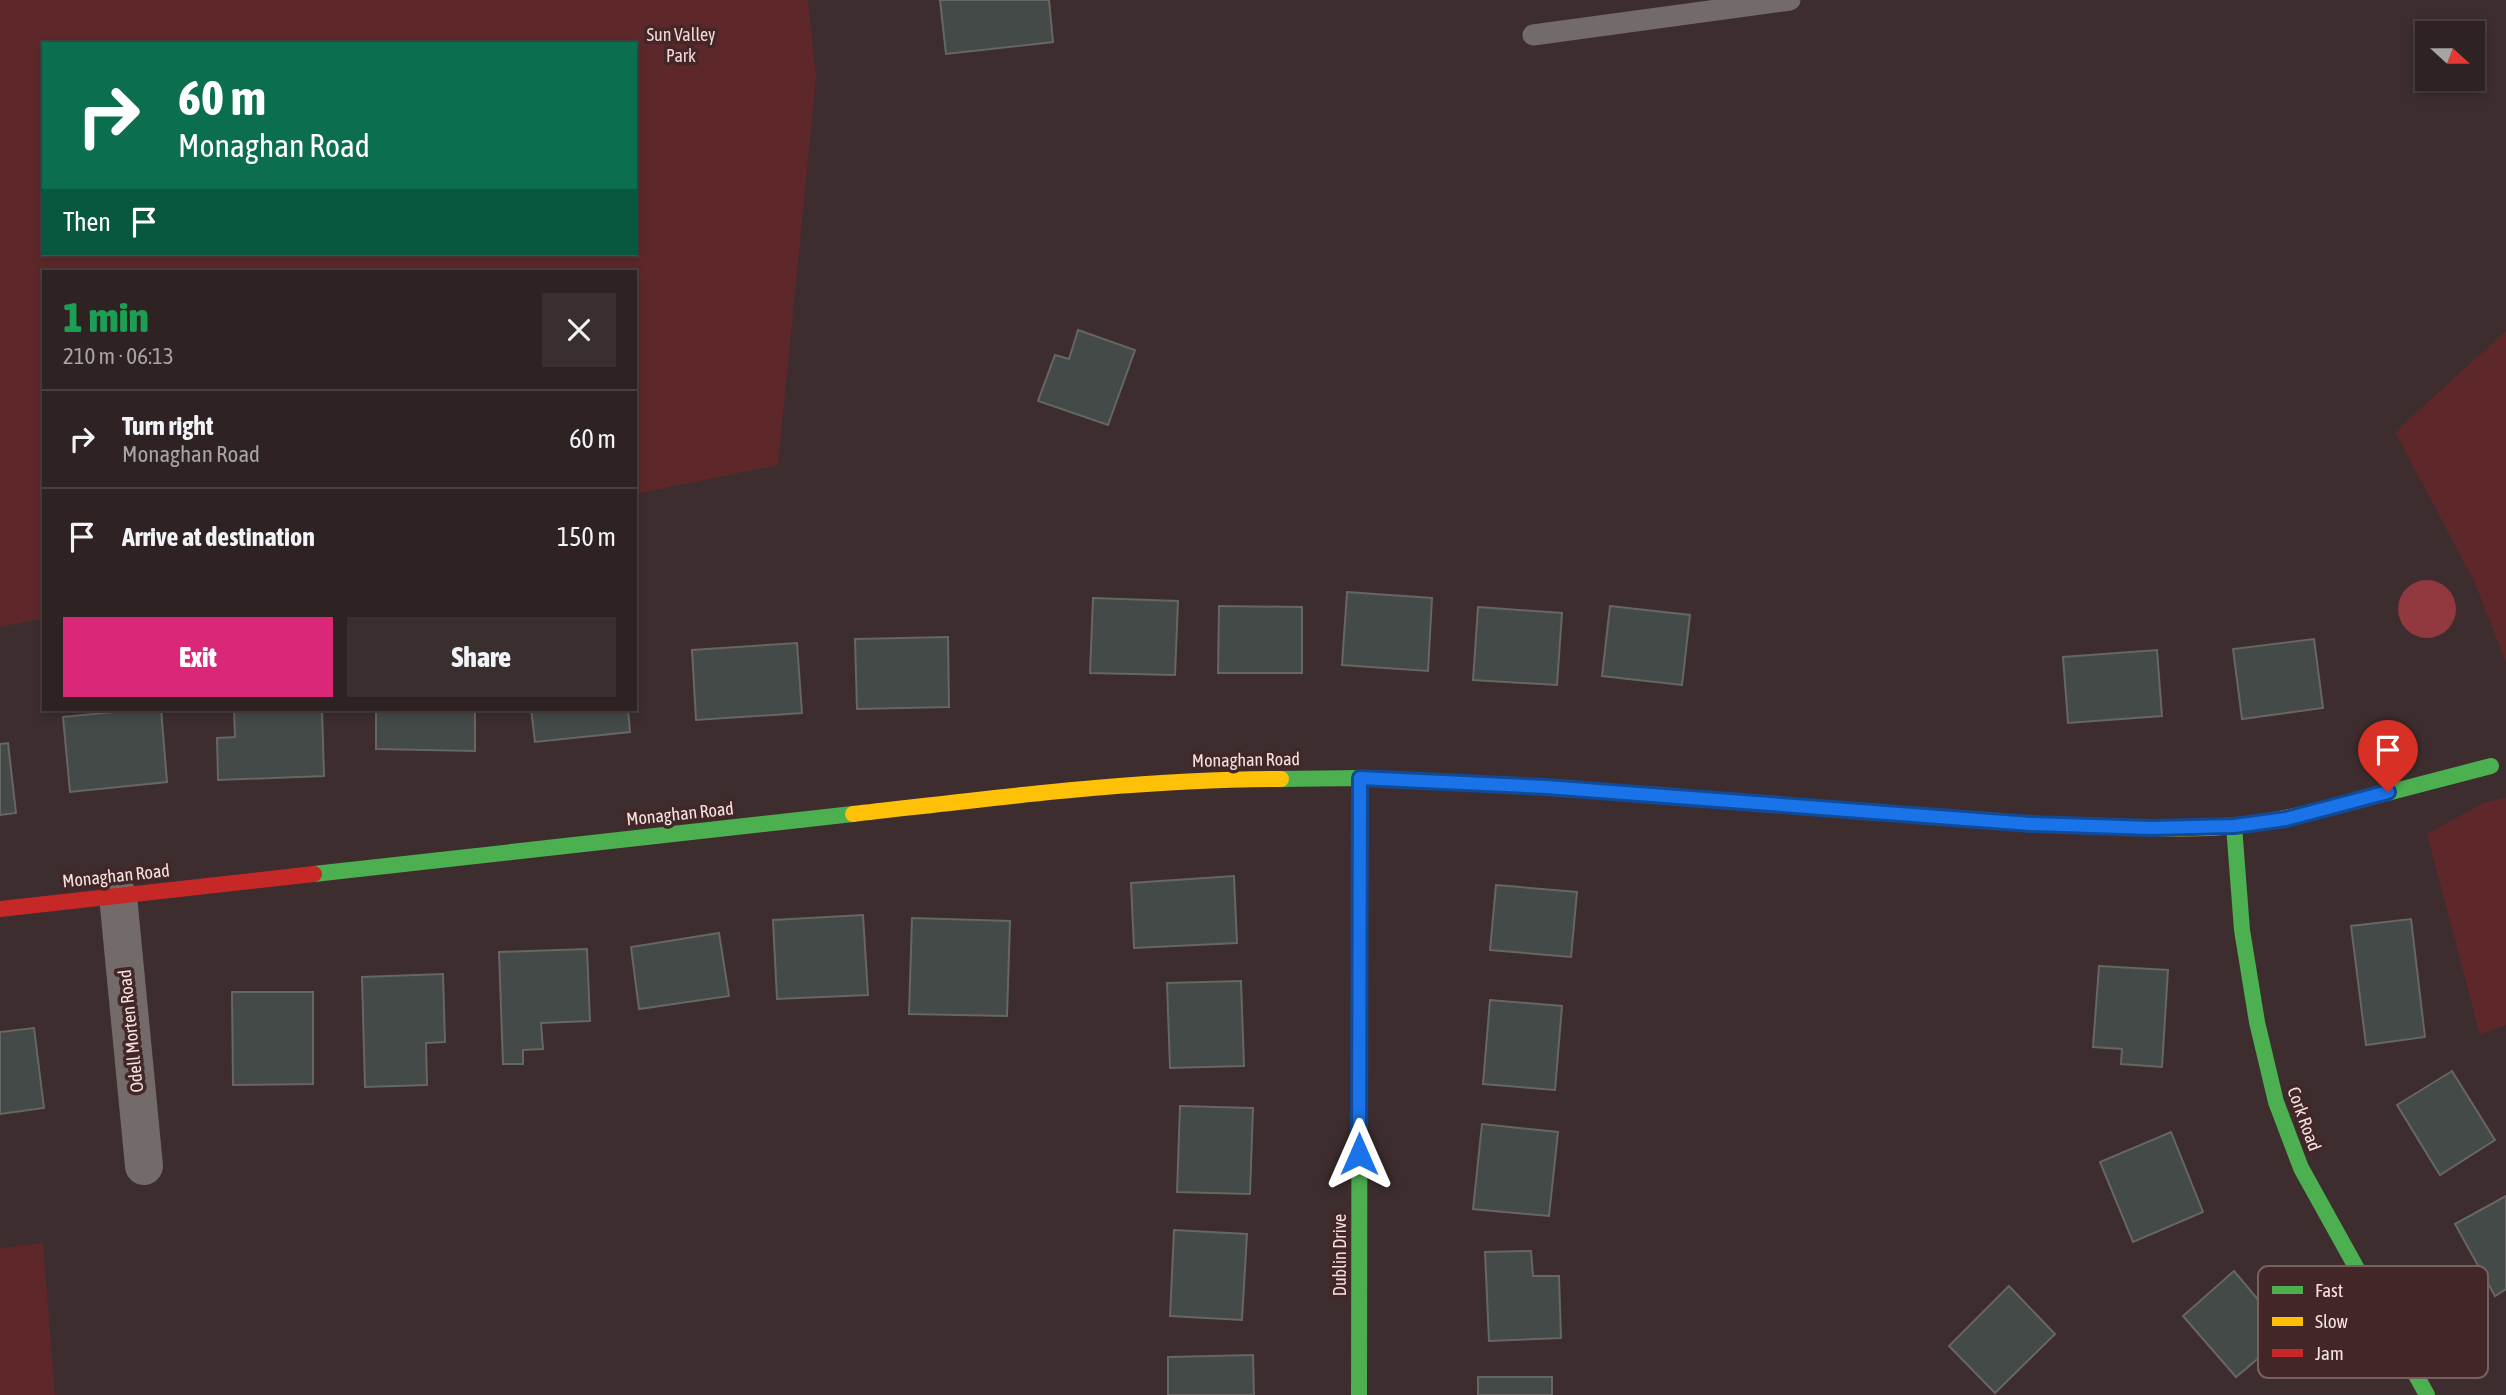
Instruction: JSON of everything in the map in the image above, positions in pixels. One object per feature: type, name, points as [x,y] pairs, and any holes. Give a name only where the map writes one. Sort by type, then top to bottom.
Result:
[{"type":"street","name":"Monaghan Road","points":[[0,909],[1082,788],[1204,779],[1360,778],[1546,787],[2031,824],[2151,828],[2234,826],[2286,819],[2491,766]]},
{"type":"street","name":"Dublin Drive","points":[[1359,1395],[1360,778]]},
{"type":"street","name":"Cork Road","points":[[2234,826],[2242,930],[2257,1022],[2276,1102],[2301,1168],[2353,1266]]},
{"type":"street","name":"Odell Morten Road","points":[[118,896],[144,1166]]},
{"type":"lane","points":[[1533,35],[1790,0]]},
{"type":"green space","name":"Sun Valley Park","points":[[0,0],[808,0],[816,78],[778,465],[637,494],[637,270],[42,270],[42,618],[0,627]]},
{"type":"green space","points":[[2506,331],[2506,662],[2474,581],[2395,432]]},
{"type":"green space","points":[[2506,798],[2506,1025],[2480,1035],[2427,834],[2485,802]]},
{"type":"green space","points":[[43,1243],[55,1395],[0,1395],[0,1248]]},
{"type":"shaded area","points":[[2427,580],[2438,582],[2451,593],[2456,609],[2454,620],[2443,633],[2427,638],[2416,636],[2403,625],[2398,609],[2400,598],[2411,585]]},
{"type":"building","points":[[940,0],[1049,0],[1053,42],[946,54]]},
{"type":"building","points":[[1078,330],[1135,350],[1108,425],[1038,401],[1055,355],[1069,359]]},
{"type":"building","points":[[1347,592],[1432,598],[1428,671],[1342,665]]},
{"type":"building","points":[[1093,598],[1178,601],[1175,675],[1090,673]]},
{"type":"building","points":[[1219,606],[1302,607],[1302,673],[1218,673]]},
{"type":"building","points":[[1610,606],[1690,615],[1682,685],[1602,676]]},
{"type":"building","points":[[1478,607],[1562,613],[1557,685],[1473,680]]},
{"type":"building","points":[[948,637],[949,707],[857,709],[855,639]]},
{"type":"building","points":[[2314,639],[2323,708],[2242,719],[2233,649]]},
{"type":"building","points":[[797,643],[802,713],[696,720],[692,650]]},
{"type":"building","points":[[2157,650],[2162,716],[2068,723],[2063,657]]},
{"type":"building","points":[[124,711],[161,711],[167,782],[70,792],[63,717]]},
{"type":"building","points":[[234,711],[322,711],[324,776],[218,780],[217,738],[235,737]]},
{"type":"building","points":[[376,711],[475,711],[475,751],[376,749]]},
{"type":"building","points":[[531,711],[628,711],[630,732],[535,742]]},
{"type":"building","points":[[8,743],[16,813],[0,815],[0,744]]},
{"type":"building","points":[[1234,876],[1237,943],[1134,948],[1131,883]]},
{"type":"building","points":[[1496,885],[1577,892],[1571,957],[1490,950]]},
{"type":"building","points":[[863,915],[868,995],[777,999],[773,920]]},
{"type":"building","points":[[912,918],[1010,921],[1007,1016],[909,1014]]},
{"type":"building","points":[[2411,919],[2425,1037],[2366,1045],[2351,926]]},
{"type":"building","points":[[719,933],[729,996],[639,1009],[631,947]]},
{"type":"building","points":[[587,949],[590,1021],[541,1023],[543,1049],[523,1050],[523,1064],[503,1064],[499,952]]},
{"type":"building","points":[[2099,966],[2168,970],[2162,1067],[2121,1064],[2122,1049],[2093,1047]]},
{"type":"building","points":[[443,974],[445,1042],[426,1043],[427,1085],[365,1087],[362,977]]},
{"type":"building","points":[[1241,981],[1244,1066],[1170,1068],[1167,983]]},
{"type":"building","points":[[232,992],[313,992],[313,1084],[233,1085]]},
{"type":"building","points":[[1490,1000],[1562,1006],[1555,1090],[1483,1084]]},
{"type":"building","points":[[34,1028],[44,1108],[0,1114],[0,1032]]},
{"type":"building","points":[[2452,1071],[2495,1140],[2440,1175],[2397,1105]]},
{"type":"building","points":[[1180,1106],[1253,1108],[1250,1194],[1177,1192]]},
{"type":"building","points":[[1482,1124],[1558,1132],[1549,1216],[1473,1209]]},
{"type":"building","points":[[2171,1132],[2203,1212],[2133,1242],[2100,1162]]},
{"type":"building","points":[[2506,1196],[2506,1289],[2495,1296],[2488,1283],[2488,1266],[2478,1266],[2455,1224]]},
{"type":"building","points":[[1174,1230],[1247,1234],[1242,1320],[1170,1316]]},
{"type":"building","points":[[1531,1251],[1533,1276],[1559,1276],[1561,1338],[1489,1341],[1485,1252]]},
{"type":"building","points":[[2234,1271],[2258,1300],[2258,1358],[2236,1377],[2183,1316]]},
{"type":"building","points":[[2009,1286],[2055,1334],[1995,1393],[1949,1346]]},
{"type":"building","points":[[1253,1355],[1254,1395],[1168,1395],[1168,1357]]},
{"type":"building","points":[[1478,1377],[1552,1377],[1552,1395],[1478,1395]]},
{"type":"traffic: fast","points":[[2341,805],[2491,766]]},
{"type":"traffic: fast","points":[[1281,779],[1360,778],[1546,787],[2081,826]]},
{"type":"traffic: fast","points":[[1359,1395],[1360,778]]},
{"type":"traffic: fast","points":[[314,874],[853,814]]},
{"type":"traffic: fast","points":[[2234,826],[2242,930],[2257,1022],[2276,1102],[2301,1168],[2355,1266]]},
{"type":"traffic: fast","points":[[2418,1378],[2427,1395]]},
{"type":"traffic: slow","points":[[853,814],[1120,786],[1281,779]]},
{"type":"traffic: slow","points":[[2081,826],[2236,826],[2341,805]]},
{"type":"traffic: jam","points":[[0,909],[314,874]]},
{"type":"route","points":[[1359,1154],[1360,778],[1546,787],[2031,824],[2151,828],[2234,826],[2286,819],[2388,792]]}]
